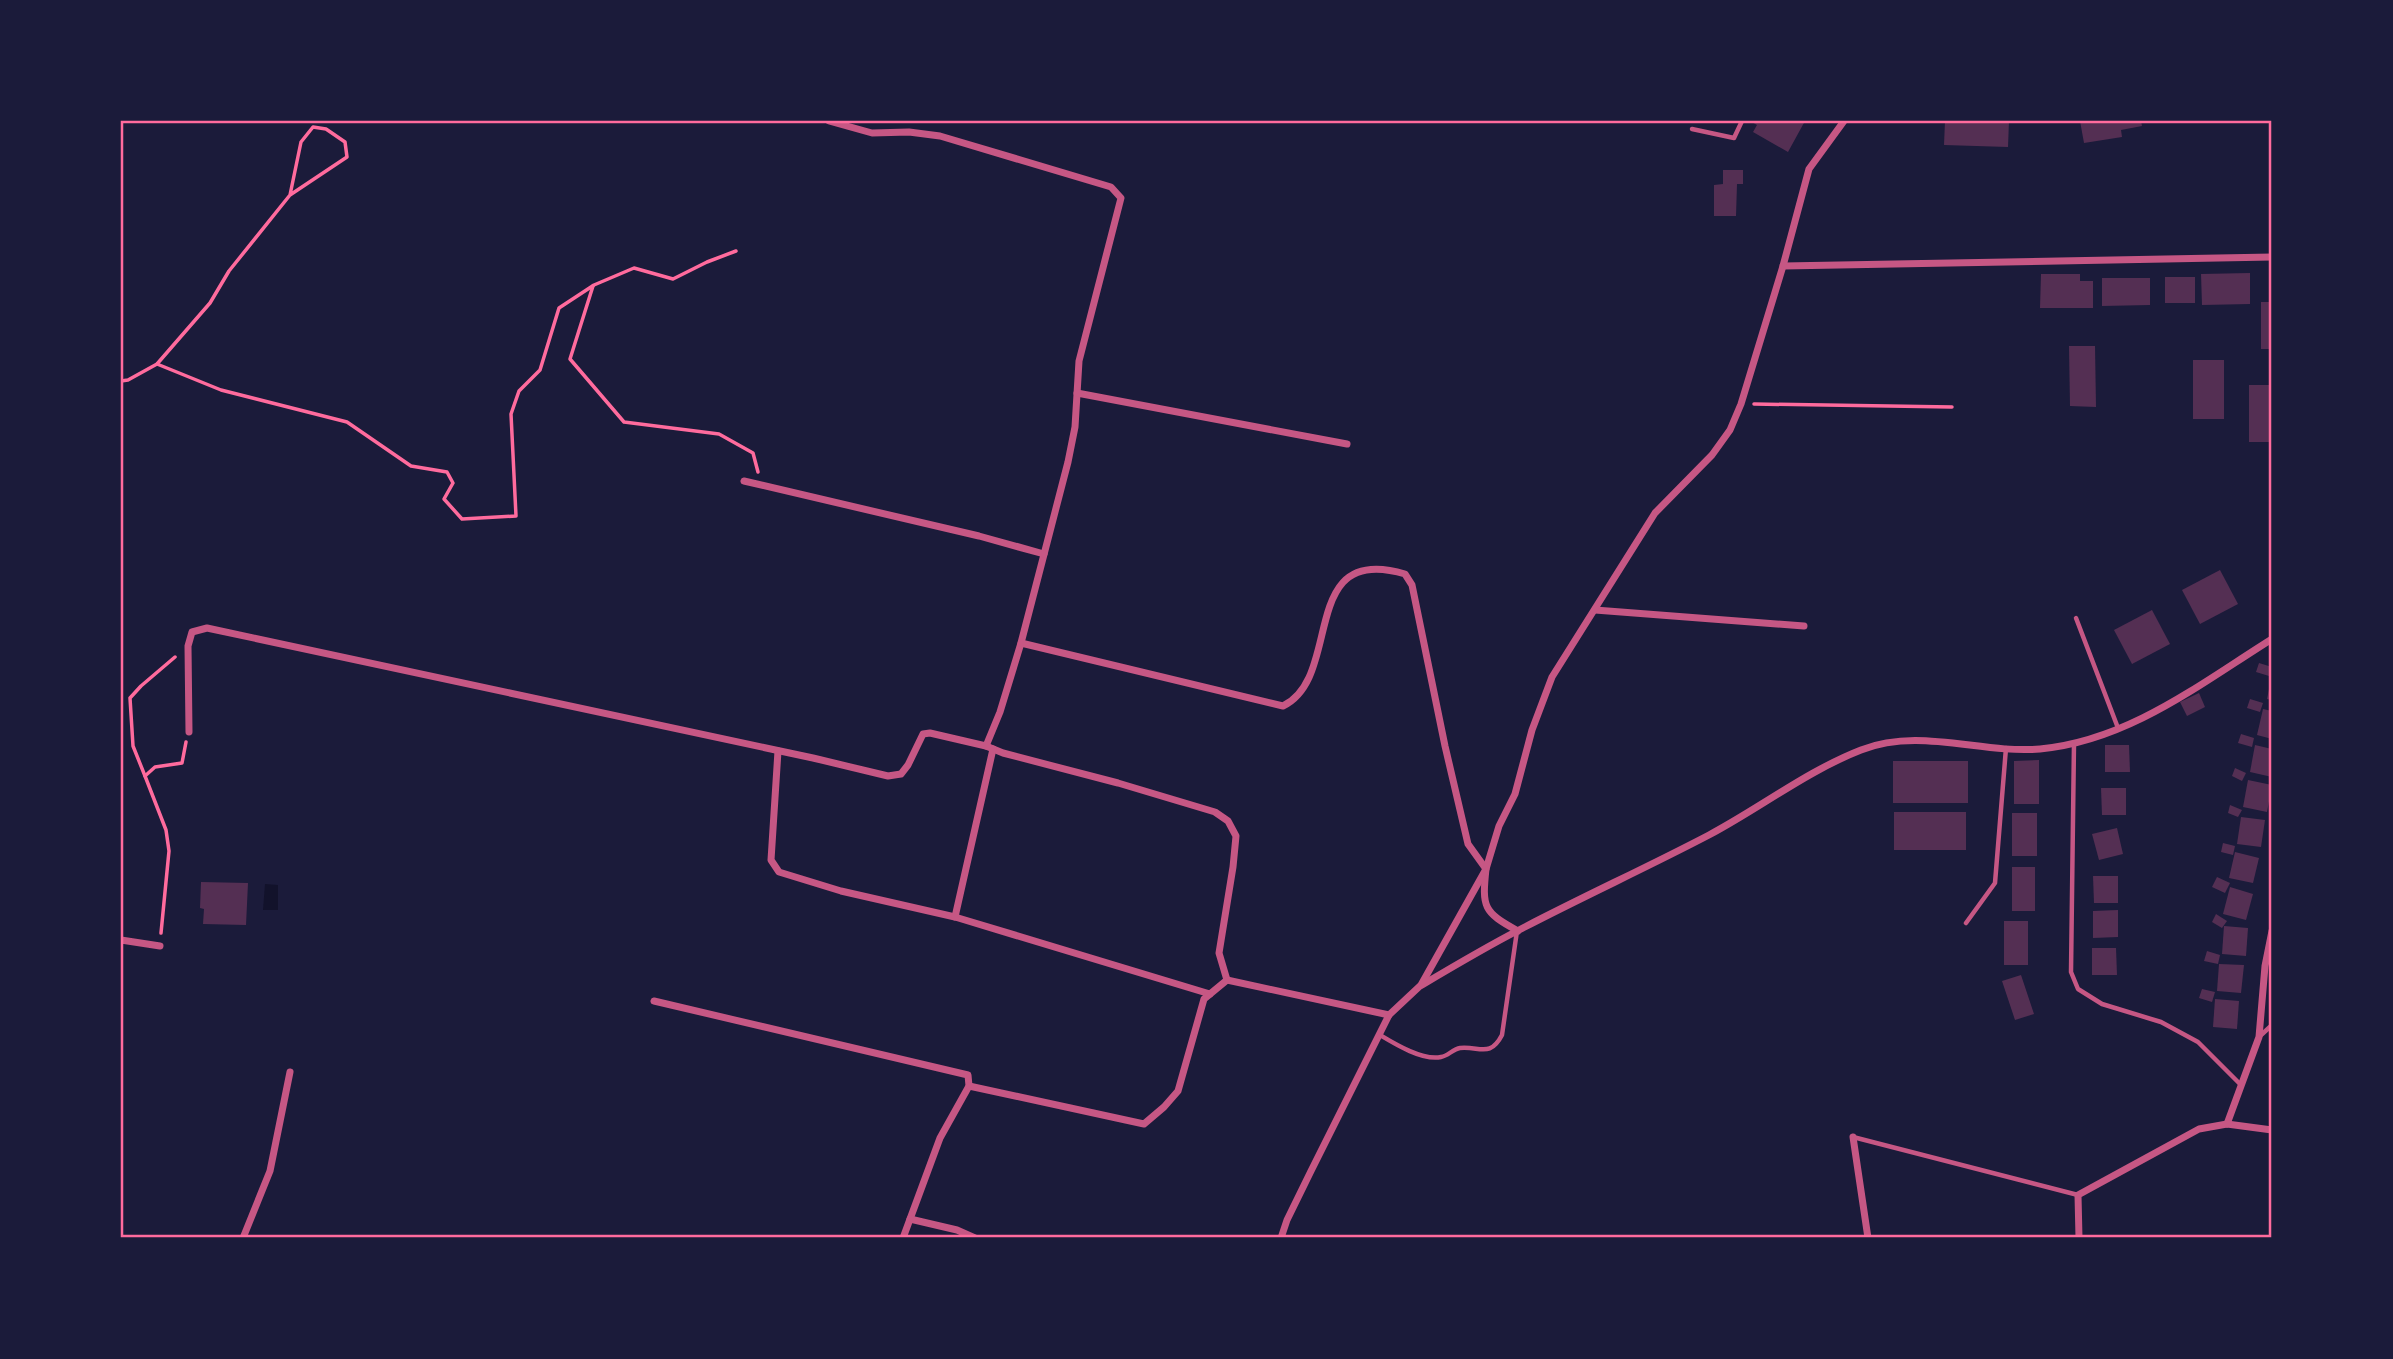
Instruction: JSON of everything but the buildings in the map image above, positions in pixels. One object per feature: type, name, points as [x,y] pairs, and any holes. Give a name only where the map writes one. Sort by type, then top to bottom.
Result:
[{"type":"street","points":[[829,121],[872,133],[909,132],[940,136],[1111,187],[1121,198],[1079,361],[1075,427],[1070,450],[1021,643],[989,748],[955,917]]},
{"type":"street","points":[[1518,930],[1494,919],[1482,899],[1486,869],[1499,826],[1515,794],[1532,730],[1552,677],[1655,513],[1712,455],[1730,430],[1741,404],[1783,266],[1809,169],[1844,121]]},
{"type":"street","points":[[1783,266],[2272,257]]},
{"type":"street","points":[[1077,393],[1347,444]]},
{"type":"street","points":[[744,481],[979,536],[1044,554]]},
{"type":"street","points":[[1021,643],[1283,706],[1295,701],[1302,692],[1312,667],[1326,614],[1335,594],[1348,577],[1361,570],[1375,568],[1405,574],[1412,585],[1468,844],[1486,869]]},
{"type":"street","points":[[1595,610],[1804,626]]},
{"type":"street","points":[[189,732],[188,646],[192,632],[207,628],[888,776],[901,774],[923,734],[930,733],[1215,812],[1228,821],[1236,836],[1219,953],[1227,980]]},
{"type":"street","points":[[1281,1238],[1287,1220],[1389,1016],[1421,985],[1518,930],[1710,835],[1833,763],[1863,749],[1892,741],[1922,740],[2039,749],[2074,743],[2140,721],[2272,639]]},
{"type":"street","points":[[778,751],[771,860],[779,872],[841,891],[955,917],[1210,994]]},
{"type":"street","points":[[1421,985],[1486,869]]},
{"type":"street","points":[[2227,1125],[2259,1037],[2265,966],[2272,931]]},
{"type":"street","points":[[121,940],[160,946]]},
{"type":"street","points":[[969,1086],[1144,1124],[1178,1091],[1204,999],[1227,980]]},
{"type":"street","points":[[1227,980],[1389,1016]]},
{"type":"street","points":[[654,1001],[968,1075],[969,1086],[940,1138],[903,1238]]},
{"type":"street","points":[[243,1238],[270,1171],[290,1072]]},
{"type":"street","points":[[2079,1238],[2078,1195],[2199,1129],[2227,1125],[2272,1130]]},
{"type":"street","points":[[1853,1137],[1868,1238]]},
{"type":"street","points":[[910,1219],[957,1230],[975,1238]]},
{"type":"lane","points":[[1692,129],[1734,138],[1742,121]]},
{"type":"lane","points":[[2076,618],[2119,729]]},
{"type":"lane","points":[[2074,743],[2071,972],[2078,989],[2102,1004],[2161,1022],[2198,1042],[2242,1087]]},
{"type":"lane","points":[[1966,923],[1995,883],[2006,747]]},
{"type":"lane","points":[[1380,1035],[1404,1049],[1434,1058],[1444,1057],[1457,1048],[1480,1051],[1491,1049],[1502,1035],[1518,930]]},
{"type":"lane","points":[[2259,1037],[2272,1025]]},
{"type":"lane","points":[[1853,1137],[2078,1195]]},
{"type":"path","points":[[121,381],[157,364],[210,303],[229,271],[290,195],[346,157],[345,142],[327,129],[313,127],[301,142],[290,195]]},
{"type":"path","points":[[157,364],[221,390],[347,422],[411,466],[447,472],[453,483],[444,499],[462,519],[516,516],[512,414],[519,391],[540,370],[559,308],[594,285],[635,268],[673,279],[736,251]]},
{"type":"path","points":[[594,285],[570,359],[624,422],[719,434],[753,453],[761,484]]},
{"type":"path","points":[[1741,404],[1952,407]]},
{"type":"path","points":[[160,946],[169,851],[166,830],[133,746],[130,698],[188,646]]},
{"type":"path","points":[[145,776],[155,767],[182,763],[189,732]]},
{"type":"shaded area","points":[[265,884],[278,885],[278,910],[263,910]]}]
